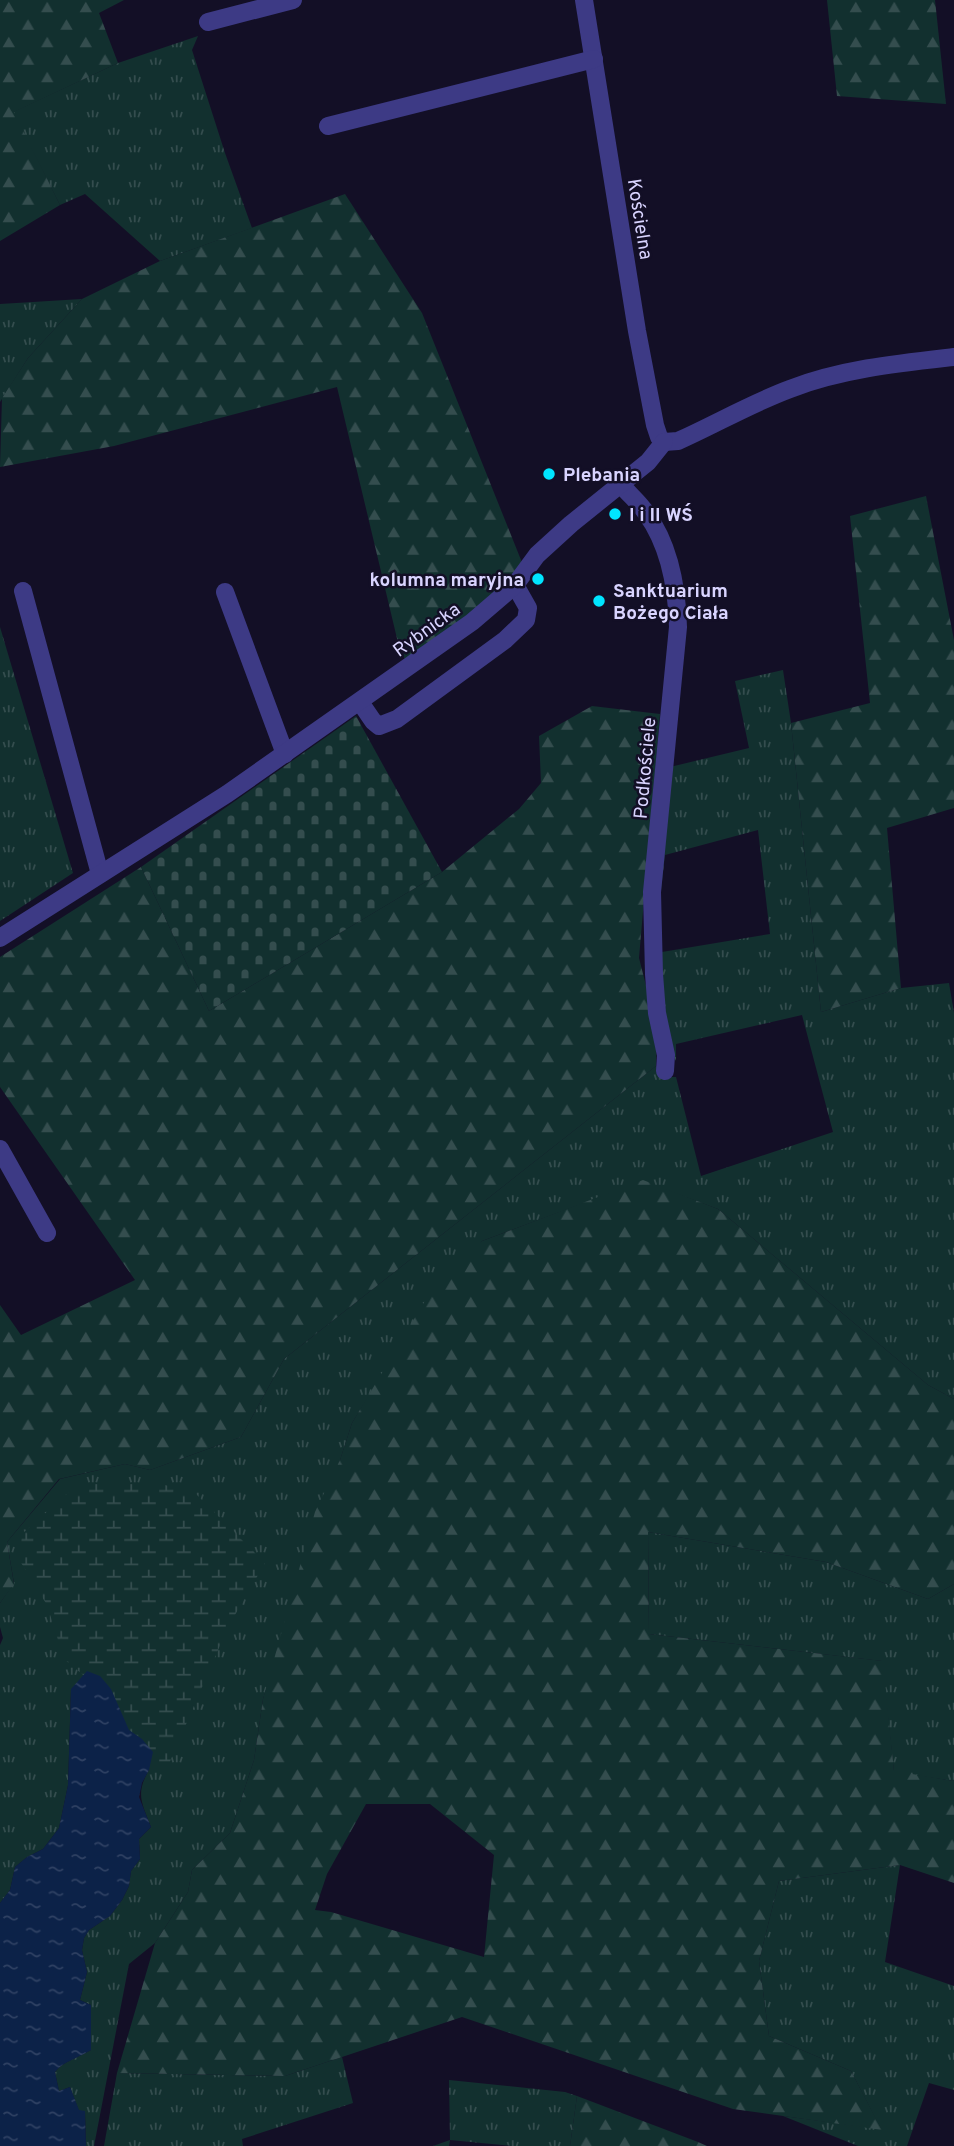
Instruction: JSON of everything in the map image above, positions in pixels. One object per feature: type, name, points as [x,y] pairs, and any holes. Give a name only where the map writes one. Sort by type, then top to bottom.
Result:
[{"type":"street","points":[[208,22],[293,0]]},
{"type":"street","name":"Kościelna","points":[[584,0],[639,344],[655,425],[664,442]]},
{"type":"street","points":[[328,126],[594,59]]},
{"type":"street","points":[[664,442],[678,441],[792,388],[877,368],[954,357]]},
{"type":"street","name":"Rybnicka","points":[[0,938],[227,794],[472,622],[515,584],[537,555],[648,462],[664,442]]},
{"type":"street","name":"Podkościele","points":[[621,484],[646,512],[657,533],[672,568],[677,597],[678,627],[652,892],[654,974],[657,1013],[666,1055],[665,1071]]},
{"type":"street","points":[[360,702],[373,722],[379,726],[385,725],[505,640],[526,620],[528,608],[515,584]]},
{"type":"street","points":[[23,591],[100,874]]},
{"type":"street","points":[[225,592],[285,754]]},
{"type":"street","points":[[0,1149],[47,1234]]},
{"type":"green space","points":[[0,0],[124,0],[99,13],[118,63],[14,112],[60,205],[0,241]]},
{"type":"green space","points":[[827,0],[935,0],[946,104],[837,96]]},
{"type":"green space","points":[[198,36],[192,50],[252,228],[160,261],[85,194],[60,205],[13,112],[118,63]]},
{"type":"green space","points":[[345,194],[422,313],[523,565],[512,581],[408,664],[400,651],[337,387],[114,446],[0,467],[2,398],[28,358],[82,299],[160,261]]},
{"type":"green space","points":[[82,299],[28,358],[0,402],[0,304]]},
{"type":"green space","points":[[926,496],[954,640],[954,808],[887,828],[901,988],[821,1012],[791,723],[870,703],[850,516]]},
{"type":"green space","points":[[0,627],[73,873],[0,921]]},
{"type":"green space","points":[[783,670],[821,1012],[901,988],[949,983],[954,1013],[954,1399],[928,1385],[718,1209],[643,1181],[482,1241],[387,1367],[352,1423],[263,1699],[254,1760],[230,1833],[192,1870],[188,1892],[155,1943],[129,1964],[94,2146],[86,2146],[85,2111],[79,2111],[70,2087],[59,2091],[55,2072],[66,2062],[91,2050],[91,2005],[80,2000],[87,1972],[82,1950],[84,1938],[89,1930],[110,1916],[122,1900],[129,1886],[131,1871],[140,1859],[139,1839],[151,1827],[141,1798],[142,1786],[149,1770],[71,1689],[68,1785],[59,1828],[43,1849],[15,1867],[10,1890],[0,1903],[0,1645],[3,1638],[0,1603],[14,1583],[7,1542],[60,1479],[125,1464],[150,1470],[241,1437],[284,1359],[656,1066],[667,1077],[676,1077],[701,1176],[833,1132],[802,1015],[676,1044],[676,1061],[670,1050],[656,953],[770,934],[758,830],[665,855],[659,908],[670,767],[749,748],[735,681]]},
{"type":"green space","points":[[592,706],[660,714],[639,958],[657,1029],[656,1066],[284,1359],[241,1437],[150,1470],[125,1464],[59,1479],[7,1542],[14,1584],[0,1603],[0,1305],[21,1335],[135,1280],[0,1087],[0,957],[141,867],[209,1011],[442,872],[519,809],[541,783],[539,736]]},
{"type":"green space","points":[[356,716],[442,872],[209,1011],[141,867]]},
{"type":"green space","points":[[643,1180],[718,1209],[928,1385],[954,1399],[954,1584],[928,1599],[826,1562],[648,1532],[649,1634],[883,1661],[894,1771],[954,1781],[954,1883],[900,1865],[779,1881],[759,1961],[769,2036],[851,2071],[882,2130],[733,2109],[462,2017],[285,2076],[117,2073],[155,1943],[188,1892],[192,1870],[230,1833],[254,1760],[263,1699],[315,1512],[340,1460],[352,1423],[432,1289],[482,1241]],"holes":[[[366,1804],[430,1804],[494,1855],[484,1957],[331,1912],[315,1910],[327,1874]]]},
{"type":"green space","points":[[78,1484],[161,1484],[195,1493],[265,1563],[228,1627],[165,1773],[122,1732],[106,1694],[64,1659],[47,1605],[20,1561],[22,1534]]},
{"type":"green space","points":[[648,1532],[826,1562],[928,1599],[954,1584],[954,1781],[894,1772],[882,1661],[649,1634]]},
{"type":"green space","points":[[900,1865],[885,1962],[954,1986],[954,2090],[929,2083],[907,2146],[858,2146],[783,2116],[881,2129],[851,2071],[769,2036],[759,1961],[779,1881]]},
{"type":"green space","points":[[342,2057],[353,2103],[242,2139],[243,2146],[104,2146],[117,2073],[285,2076]]},
{"type":"green space","points":[[449,2080],[565,2092],[577,2096],[570,2146],[512,2146],[450,2140]]},
{"type":"green space","points":[[577,2096],[698,2142],[707,2146],[570,2146]]},
{"type":"green space","points":[[450,2140],[449,2146],[433,2146]]},
{"type":"water","points":[[87,1671],[100,1676],[111,1689],[129,1730],[142,1739],[153,1752],[139,1797],[151,1827],[139,1839],[140,1859],[131,1871],[129,1886],[122,1900],[110,1916],[89,1930],[84,1938],[82,1950],[87,1972],[80,2000],[91,2005],[91,2050],[67,2062],[55,2072],[59,2091],[70,2087],[79,2110],[85,2111],[86,2146],[0,2146],[0,1903],[10,1890],[15,1867],[43,1849],[59,1828],[68,1785],[71,1689]]},
{"type":"place","name":"Plebania","points":[[549,474]]},
{"type":"place","name":"I i II WŚ","points":[[615,514]]},
{"type":"place","name":"kolumna maryjna","points":[[538,579]]},
{"type":"place","name":"Sanktuarium Bożego Ciała","points":[[599,601]]}]
